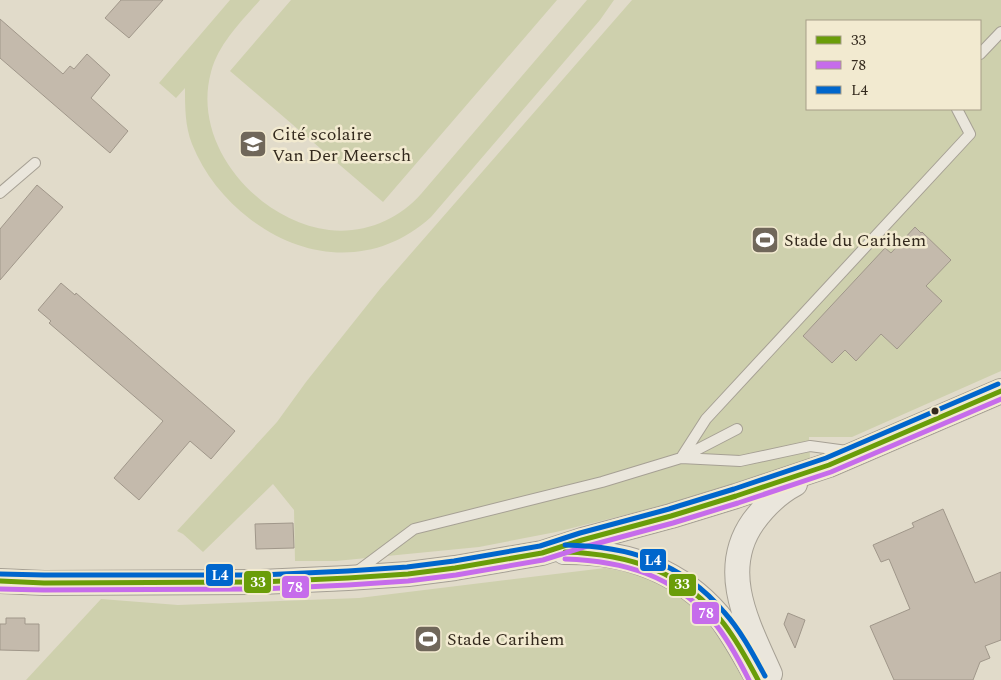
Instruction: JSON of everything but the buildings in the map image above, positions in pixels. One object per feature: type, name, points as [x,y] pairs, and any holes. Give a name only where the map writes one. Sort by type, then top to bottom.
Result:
[{"type":"street","points":[[0,581],[44,583],[261,582],[348,578],[408,574],[455,568],[542,553],[582,540],[680,514],[829,465],[1001,391]]},
{"type":"street","points":[[773,680],[746,618],[736,573],[739,553],[743,539],[760,511],[790,486],[829,465]]},
{"type":"street","points":[[542,553],[586,552],[607,554],[627,558],[669,575],[703,600],[718,616],[758,680]]},
{"type":"street","points":[[0,587],[44,583]]},
{"type":"lane","points":[[981,53],[1001,32]]},
{"type":"lane","points":[[681,458],[706,419],[970,134],[957,110]]},
{"type":"lane","points":[[0,193],[34,163]]},
{"type":"lane","points":[[348,578],[414,530],[602,482],[681,458],[737,429]]},
{"type":"lane","points":[[681,458],[740,461],[810,446],[858,453]]},
{"type":"green space","points":[[230,0],[260,0],[225,42],[211,72],[207,99],[211,126],[221,152],[236,175],[255,195],[278,212],[303,224],[342,231],[355,230],[380,223],[391,218],[412,203],[587,0],[614,0],[600,20],[431,217],[410,233],[388,244],[365,251],[342,253],[318,250],[295,244],[272,233],[241,212],[216,186],[192,144],[185,109],[185,88],[176,98],[159,83]]},
{"type":"green space","points":[[291,0],[557,0],[383,202],[230,71]]},
{"type":"green space","name":"Stade du Carihem","points":[[632,0],[1001,0],[1001,371],[852,437],[809,437],[810,459],[710,494],[556,532],[479,547],[336,561],[295,561],[294,510],[273,484],[203,552],[177,531],[277,422],[306,382],[380,289]]},
{"type":"green space","points":[[605,568],[642,575],[676,591],[707,622],[729,652],[743,680],[26,680],[101,599],[178,605],[359,598]]},
{"type":"transit line","name":"L4","points":[[0,574],[261,575],[348,571],[407,567],[454,561],[540,546],[669,509],[826,458],[998,384]]},
{"type":"transit line","name":"33","points":[[0,581],[44,583],[261,582],[348,578],[408,574],[455,568],[542,553],[671,516],[829,465],[1001,391]]},
{"type":"transit line","name":"78","points":[[0,589],[261,589],[348,585],[408,581],[456,575],[543,560],[673,523],[831,472],[1001,399]]},
{"type":"transit line","name":"L4","points":[[565,545],[588,546],[632,553],[672,569],[708,595],[724,612],[736,627],[765,676]]},
{"type":"transit line","name":"33","points":[[565,552],[589,553],[633,562],[673,578],[708,606],[724,624],[738,644],[758,680]]},
{"type":"transit line","name":"78","points":[[565,559],[587,560],[627,567],[664,582],[681,592],[698,605],[713,621],[733,650],[749,680]]},
{"type":"place","name":"Cité scolaire Van Der Meersch","points":[[253,144]]},
{"type":"place","name":"Stade du Carihem","points":[[765,240]]},
{"type":"place","name":"Stade Carihem","points":[[428,639]]}]
